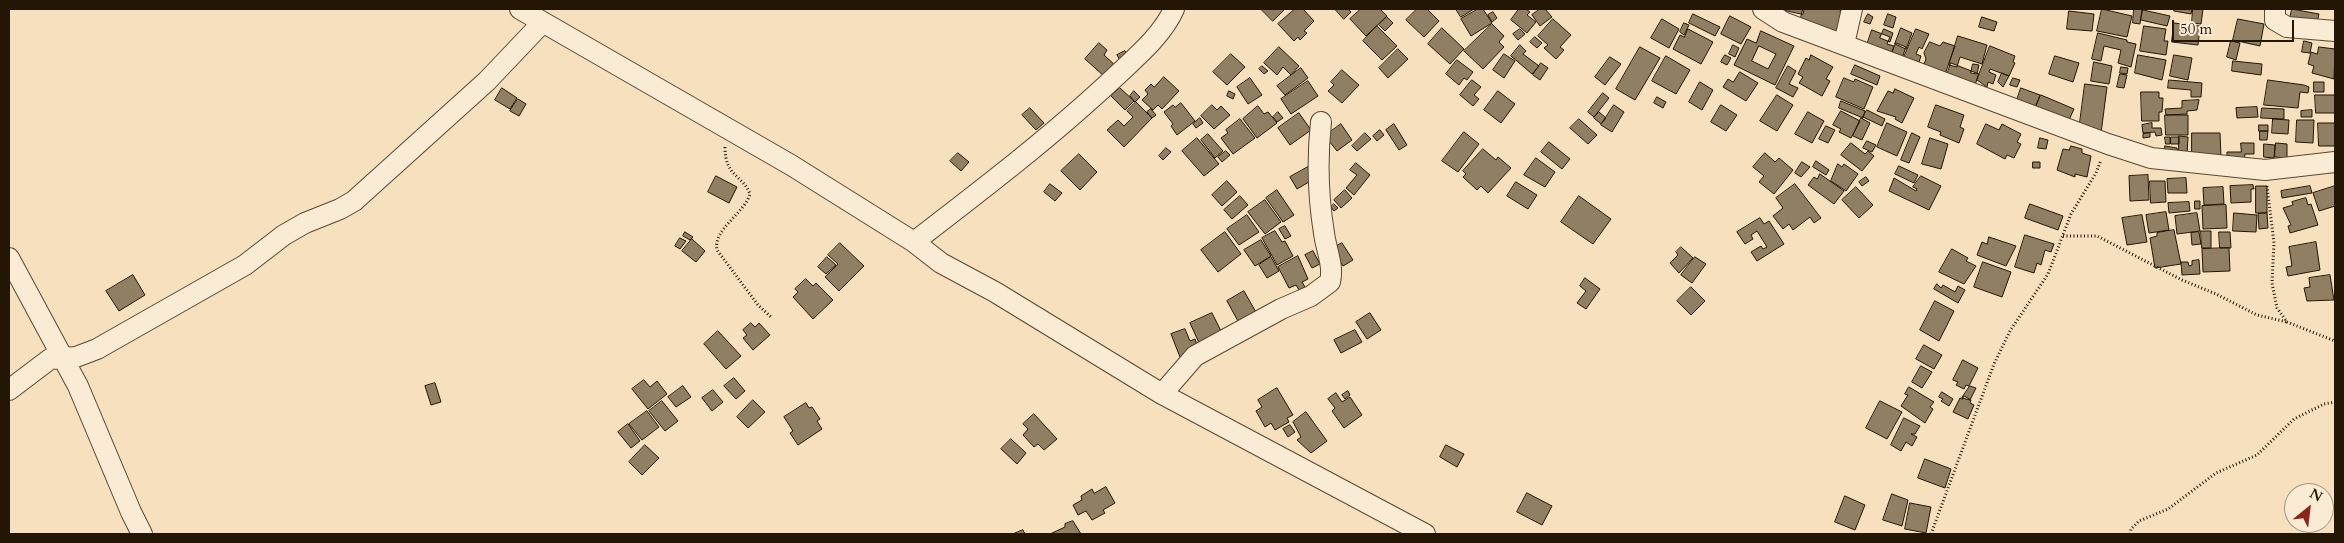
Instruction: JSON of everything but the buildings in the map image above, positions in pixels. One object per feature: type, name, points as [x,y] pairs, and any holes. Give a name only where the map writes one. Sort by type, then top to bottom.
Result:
[{"type":"street","points":[[520,9],[791,165],[914,242],[941,263],[995,292],[1162,394],[1425,534]]},
{"type":"street","points":[[914,242],[1068,121],[1141,52],[1170,18],[1174,9]]},
{"type":"street","points":[[1763,9],[1783,22],[2108,144],[2151,158],[2265,170],[2335,162]]},
{"type":"street","points":[[1844,44],[1852,9]]},
{"type":"street","points":[[2276,9],[2275,20],[2287,27],[2335,31]]},
{"type":"street","points":[[9,390],[45,362],[62,357],[76,357],[97,349],[238,269],[305,222],[340,209],[354,201],[487,81],[543,22]]},
{"type":"street","points":[[1162,394],[1195,356],[1281,309],[1311,296],[1330,282],[1333,271],[1324,233],[1320,199],[1318,150],[1321,122]]},
{"type":"street","points":[[9,258],[78,386],[127,504],[142,534]]},
{"type":"path","points":[[733,131],[724,144],[724,157],[733,175],[750,194],[736,217],[718,238],[717,250],[758,305],[771,317]]},
{"type":"path","points":[[1931,534],[1994,364],[2010,331],[2048,274],[2071,214],[2096,173],[2108,144]]},
{"type":"path","points":[[2265,170],[2274,242],[2272,283],[2276,308],[2287,322]]},
{"type":"path","points":[[2062,236],[2097,236],[2182,280],[2216,294],[2257,315],[2287,322],[2335,341]]},
{"type":"path","points":[[2130,534],[2131,529],[2139,521],[2168,509],[2216,473],[2257,455],[2294,419],[2324,404],[2335,402]]}]
